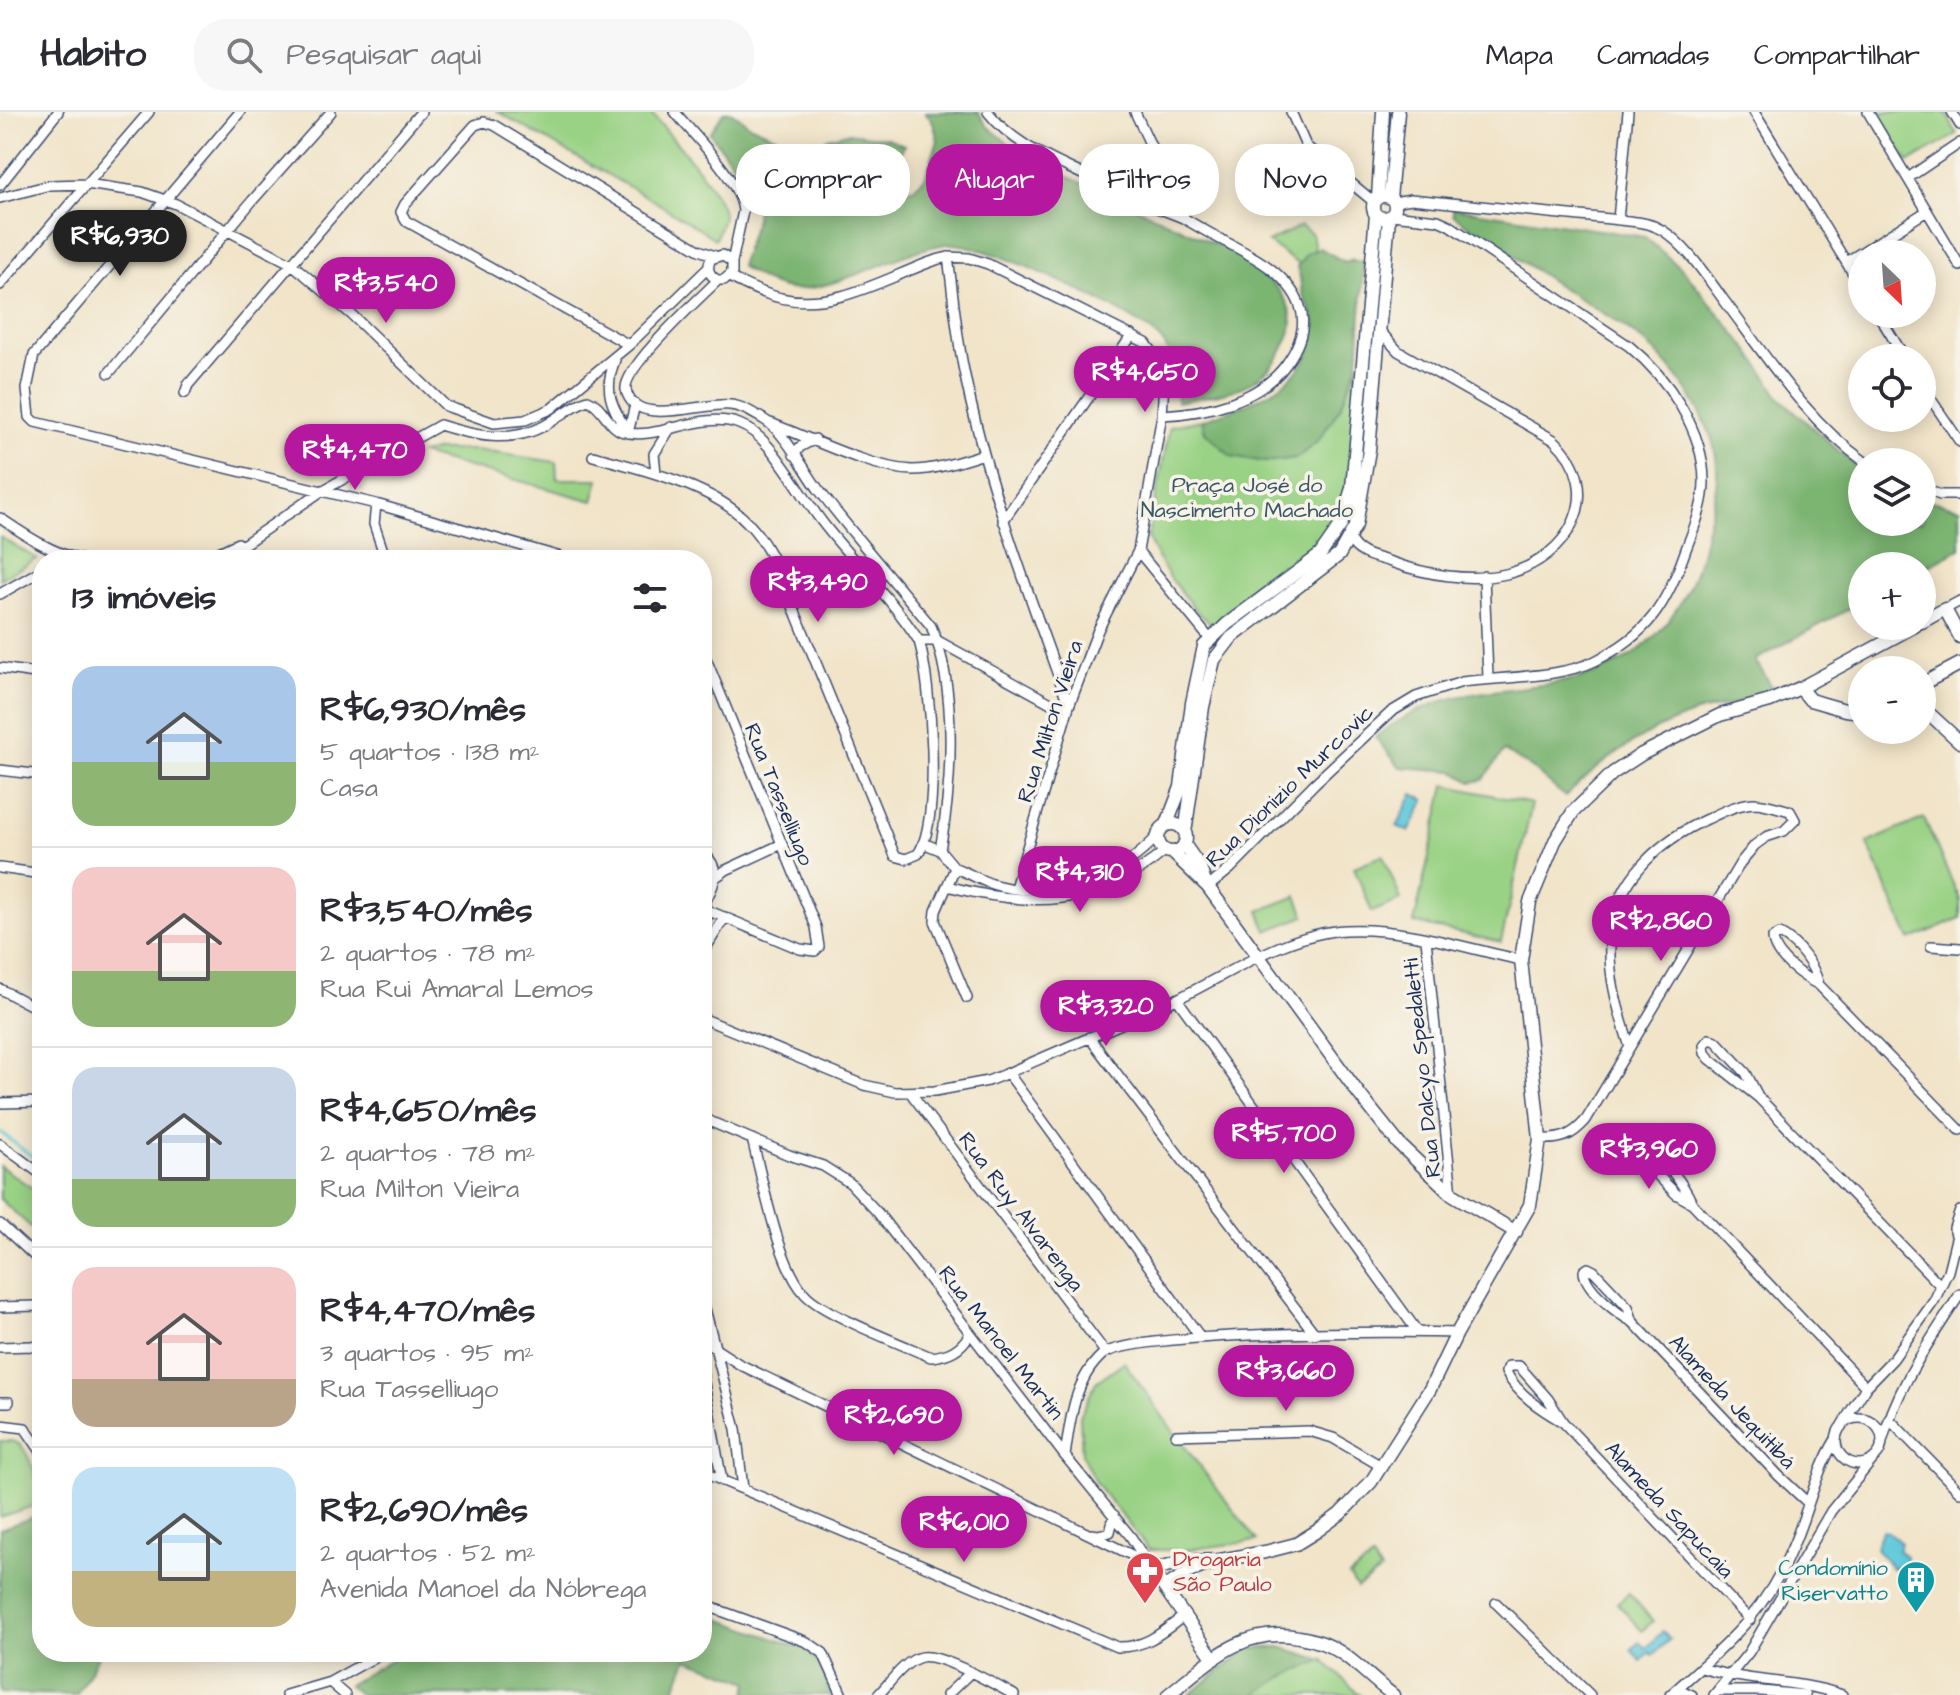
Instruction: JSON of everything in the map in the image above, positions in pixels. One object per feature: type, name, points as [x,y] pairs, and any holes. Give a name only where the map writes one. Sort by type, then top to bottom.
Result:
[{"type":"main road","points":[[1169,851],[1185,839],[1203,707],[1214,660],[1231,638],[1327,565],[1350,539],[1361,505],[1379,330],[1385,207],[1383,112]]},
{"type":"main road","points":[[1398,112],[1352,488],[1341,525],[1320,555],[1209,638],[1200,658],[1181,787],[1158,841],[1207,885],[1399,1144],[1452,1194],[1516,1232]]},
{"type":"main road","points":[[1936,614],[1945,609],[1960,637]]},
{"type":"main road","points":[[1165,1587],[1189,1572],[1220,1560],[1296,1544],[1340,1514],[1371,1482],[1430,1389],[1457,1333],[1516,1232],[1530,1205],[1540,1139],[1521,960],[1530,902],[1540,873],[1573,812],[1613,773],[1642,754],[1720,715],[1770,701],[1800,688],[1889,640]]},
{"type":"main road","points":[[1936,677],[1960,664]]},
{"type":"main road","points":[[1800,688],[1810,700],[1848,710]]},
{"type":"main road","points":[[1936,720],[1960,742]]},
{"type":"main road","points":[[1163,829],[1178,825],[1207,885]]},
{"type":"main road","points":[[1149,1566],[1220,1560]]},
{"type":"main road","name":"Rua Manoel Martin","points":[[1149,1566],[1214,1659]]},
{"type":"main road","points":[[1168,1695],[1230,1647],[1258,1636],[1282,1634],[1310,1639],[1339,1651],[1393,1695]]},
{"type":"main road","points":[[1367,1675],[1384,1695]]},
{"type":"street","points":[[0,185],[58,112]]},
{"type":"street","points":[[0,285],[149,112]]},
{"type":"street","points":[[240,112],[41,346],[31,362],[27,389],[30,417],[35,422],[376,504],[536,550]]},
{"type":"street","points":[[109,373],[331,112]]},
{"type":"street","points":[[185,393],[188,385],[421,112]]},
{"type":"street","points":[[675,112],[739,195],[743,211],[726,277],[632,369],[626,383],[629,398],[635,405],[649,412],[709,404],[738,406],[770,423],[888,467],[912,470],[936,468],[984,454]]},
{"type":"street","points":[[988,112],[1013,137],[1032,150],[1135,200],[1185,219],[1261,261],[1284,281],[1299,305],[1302,332],[1282,370],[1251,394],[1215,406],[1162,415]]},
{"type":"street","points":[[1135,112],[1185,219]]},
{"type":"street","points":[[1291,112],[1306,146],[1385,207],[1419,219],[1438,220],[1444,202]]},
{"type":"street","points":[[1618,220],[1628,112]]},
{"type":"street","points":[[1754,112],[1848,265]]},
{"type":"street","points":[[1868,112],[1960,266]]},
{"type":"street","points":[[1952,112],[1960,125]]},
{"type":"street","points":[[629,345],[420,230],[403,217],[401,212],[405,204],[475,125],[484,122],[494,125],[699,250],[710,262],[709,273],[777,297],[812,301],[840,297],[948,257],[963,366],[984,454],[1003,521],[1068,709]]},
{"type":"street","points":[[1908,178],[1960,143]]},
{"type":"street","points":[[0,198],[50,185],[86,184],[142,192],[165,200],[292,264],[352,315],[446,406],[485,422],[536,418],[565,399],[629,345],[710,262],[729,259]]},
{"type":"street","points":[[1385,207],[1422,200],[1618,220],[1655,227],[1676,242],[1711,282],[1777,374],[1848,449]]},
{"type":"street","points":[[1419,219],[1422,200]]},
{"type":"street","points":[[1846,262],[1927,211]]},
{"type":"street","name":"Rua Dionizio Murcovic","points":[[1207,885],[1367,732],[1402,704],[1444,686],[1575,669],[1629,642],[1659,612],[1695,526],[1704,480],[1701,461],[1686,418],[1652,366],[1629,346],[1438,220]]},
{"type":"street","name":"Rua Milton Vieira","points":[[948,257],[969,258],[988,264],[1146,343],[1156,357],[1164,381],[1162,415],[1138,551],[1098,630],[1068,709],[1015,888]]},
{"type":"street","points":[[1350,539],[1358,551],[1433,574],[1484,576],[1524,568],[1545,556],[1562,539],[1578,515],[1581,502],[1580,481],[1570,459],[1554,440],[1398,351],[1379,330]]},
{"type":"street","points":[[1003,521],[1132,335]]},
{"type":"street","points":[[616,356],[608,377],[608,390],[628,433]]},
{"type":"street","points":[[440,425],[481,436],[518,436],[533,431],[588,400],[597,404],[617,429],[628,433],[728,421],[746,428],[767,445],[824,525],[919,641],[928,691],[933,777],[923,843],[918,854],[911,858],[899,859],[895,856],[783,582],[761,538],[721,501],[656,473],[593,456]]},
{"type":"street","points":[[628,433],[635,405]]},
{"type":"street","points":[[234,550],[320,492],[440,425],[446,406]]},
{"type":"street","points":[[1936,407],[1960,442]]},
{"type":"street","points":[[481,436],[485,422]]},
{"type":"street","points":[[770,423],[856,538],[931,626],[938,641],[945,671],[950,782],[940,850]]},
{"type":"street","points":[[656,473],[654,454],[671,427]]},
{"type":"street","points":[[794,455],[800,447],[815,439]]},
{"type":"street","points":[[1936,493],[1960,495]]},
{"type":"street","points":[[376,504],[374,524],[383,550]]},
{"type":"street","points":[[0,518],[51,550]]},
{"type":"street","points":[[224,550],[252,537]]},
{"type":"street","points":[[1138,551],[1209,638]]},
{"type":"street","points":[[0,594],[32,576]]},
{"type":"street","points":[[1484,576],[1488,678]]},
{"type":"street","points":[[1945,609],[1960,601]]},
{"type":"street","points":[[919,641],[938,641],[1068,709]]},
{"type":"street","points":[[3,670],[32,673]]},
{"type":"street","name":"Rua Tasselliugo","points":[[712,673],[820,941],[815,951],[800,949],[725,917]]},
{"type":"street","points":[[0,770],[32,774]]},
{"type":"street","points":[[1540,1139],[1556,1140],[1574,1134],[1586,1120],[1630,1047],[1741,862],[1755,845],[1766,837],[1784,831],[1795,820],[1790,811],[1756,803],[1734,806],[1670,838],[1648,856],[1633,877],[1611,928],[1610,955],[1619,1012],[1630,1047]]},
{"type":"street","points":[[923,843],[940,850],[955,868],[978,879],[1015,888],[1063,887],[1095,879],[1137,857],[1163,829]]},
{"type":"street","points":[[716,877],[782,844]]},
{"type":"street","points":[[947,886],[1027,901],[1075,898],[1129,877],[1169,851]]},
{"type":"street","points":[[712,863],[716,877],[712,889]]},
{"type":"street","points":[[0,868],[32,873]]},
{"type":"street","points":[[955,868],[936,911],[935,921],[967,998]]},
{"type":"street","points":[[972,893],[978,879]]},
{"type":"street","points":[[712,912],[725,917],[712,938]]},
{"type":"street","points":[[712,1022],[864,1085],[910,1092],[958,1087],[1008,1073],[1177,999],[1261,957],[1309,938],[1344,930],[1379,930],[1521,960]]},
{"type":"street","points":[[1819,985],[1815,971],[1789,939],[1780,934],[1773,938],[1773,944],[1785,959],[1803,977],[1819,985],[1960,1130]]},
{"type":"street","name":"Rua Dalcyo Spedaletti","points":[[1426,939],[1452,1194]]},
{"type":"street","points":[[1931,946],[1960,948]]},
{"type":"street","points":[[2,993],[32,1006]]},
{"type":"street","points":[[1177,999],[1417,1331]]},
{"type":"street","points":[[1089,1037],[1315,1334]]},
{"type":"street","points":[[1759,1098],[1746,1073],[1716,1041],[1709,1039],[1704,1045],[1710,1059],[1759,1098],[1941,1286]]},
{"type":"street","points":[[1008,1073],[1201,1338]]},
{"type":"street","name":"Rua Ruy Alvarenga","points":[[910,1092],[1105,1352]]},
{"type":"street","points":[[0,1103],[32,1102]]},
{"type":"street","name":"Rua Manoel Martin","points":[[712,1122],[823,1166],[850,1183],[878,1213],[1114,1515],[1149,1566]]},
{"type":"street","points":[[752,1139],[791,1276],[807,1297],[931,1357],[946,1355],[962,1347],[970,1334]]},
{"type":"street","points":[[0,1144],[32,1168]]},
{"type":"street","points":[[1692,1203],[1683,1183],[1655,1153],[1646,1146],[1637,1150],[1639,1156],[1676,1194],[1692,1203],[1866,1387]]},
{"type":"street","points":[[1671,1694],[1750,1620],[1786,1561],[1822,1461],[1842,1425],[1866,1387],[1893,1359],[1927,1312],[1941,1286],[1958,1244],[1954,1228],[1960,1211]]},
{"type":"street","points":[[0,1224],[32,1254]]},
{"type":"street","name":"Alameda Jequitibá","points":[[1633,1322],[1628,1307],[1594,1271],[1588,1268],[1584,1271],[1586,1281],[1617,1314],[1633,1322],[1808,1503]]},
{"type":"street","points":[[1716,1693],[1762,1630],[1831,1511],[1874,1458],[1909,1372],[1958,1302]]},
{"type":"street","points":[[0,1307],[32,1305]]},
{"type":"street","points":[[1065,1456],[1070,1420],[1085,1374],[1105,1352],[1133,1345],[1201,1338],[1417,1331],[1457,1333]]},
{"type":"street","points":[[712,1333],[736,1429],[743,1489]]},
{"type":"street","points":[[0,1347],[32,1346]]},
{"type":"street","points":[[712,1347],[739,1364],[1089,1533],[1149,1566]]},
{"type":"street","name":"Alameda Sapucaia","points":[[1563,1422],[1538,1408],[1509,1378],[1506,1372],[1509,1366],[1519,1366],[1548,1399],[1563,1422],[1750,1620]]},
{"type":"street","points":[[1842,1425],[1855,1419],[1869,1421],[1879,1431],[1881,1445]]},
{"type":"street","points":[[1889,1419],[1960,1492]]},
{"type":"street","points":[[0,1425],[25,1428],[32,1438]]},
{"type":"street","points":[[1176,1435],[1309,1431],[1333,1438],[1381,1466]]},
{"type":"street","points":[[712,1438],[722,1481]]},
{"type":"street","points":[[1836,1439],[1839,1454],[1845,1460],[1860,1464],[1874,1458]]},
{"type":"street","points":[[712,1476],[1117,1647],[1135,1647],[1150,1641],[1185,1615]]},
{"type":"street","points":[[1089,1533],[1098,1535],[1110,1532],[1114,1515]]},
{"type":"street","points":[[1496,1603],[1590,1695]]},
{"type":"street","points":[[712,1608],[807,1642],[823,1653],[842,1695]]},
{"type":"street","points":[[878,1695],[909,1663],[928,1657],[971,1672],[1014,1695]]},
{"type":"street","points":[[286,1695],[330,1682],[366,1662]]},
{"type":"street","points":[[1702,1668],[1730,1677],[1797,1683],[1842,1695]]},
{"type":"street","points":[[947,1695],[971,1672]]},
{"type":"street","points":[[330,1682],[345,1695]]},
{"type":"street","points":[[1671,1694],[1683,1691],[1692,1695]]},
{"type":"street","points":[[1716,1693],[1761,1691],[1805,1695]]},
{"type":"green space","points":[[498,112],[650,112],[693,163],[721,205],[723,218],[715,239],[659,204]]},
{"type":"green space","points":[[724,112],[732,112],[749,125],[786,141],[786,144],[736,144],[736,168],[710,133]]},
{"type":"green space","points":[[925,112],[978,112],[987,126],[1010,144],[937,144],[933,122]]},
{"type":"green space","points":[[1877,112],[1945,112],[1957,134],[1908,163]]},
{"type":"green space","points":[[847,133],[887,138],[902,144],[820,144],[828,138]]},
{"type":"green space","points":[[1063,174],[1079,182],[1079,216],[1154,216],[1247,262],[1280,292],[1291,317],[1291,330],[1274,363],[1250,383],[1224,393],[1177,402],[1169,353],[1160,339],[1121,312],[1022,265],[990,253],[946,244],[908,254],[825,285],[789,289],[763,280],[740,266],[756,218],[910,216],[910,189],[926,175],[926,216],[1063,216]]},
{"type":"green space","points":[[1453,208],[1645,237],[1685,272],[1750,352],[1780,398],[1848,459],[1848,536],[1936,536],[1936,502],[1960,508],[1960,549],[1936,562],[1936,552],[1848,552],[1848,610],[1755,660],[1772,687],[1755,697],[1690,715],[1655,730],[1593,771],[1565,797],[1532,768],[1504,751],[1483,780],[1471,782],[1453,771],[1400,767],[1375,737],[1418,711],[1467,695],[1580,678],[1615,665],[1648,643],[1673,614],[1692,579],[1704,542],[1717,477],[1716,457],[1703,417],[1679,379],[1650,347],[1453,215]]},
{"type":"green space","name":"Praça José do Nascimento Machado","points":[[1301,226],[1312,234],[1320,271],[1353,259],[1338,408],[1358,364],[1346,493],[1334,528],[1313,555],[1218,628],[1198,612],[1178,588],[1148,538],[1170,426],[1202,420],[1205,430],[1273,407],[1325,333],[1299,265],[1268,242]]},
{"type":"green space","points":[[1320,248],[1345,262],[1364,260],[1358,364],[1341,406],[1318,441],[1297,458],[1265,462],[1231,456],[1205,432],[1202,420],[1260,398],[1294,374],[1306,359],[1313,341],[1314,319],[1303,295],[1297,267],[1307,253]]},
{"type":"green space","points":[[436,450],[476,450],[556,462],[557,479],[599,479],[593,501],[421,454]]},
{"type":"green space","points":[[0,537],[32,556],[32,562],[0,579]]},
{"type":"green space","points":[[1445,785],[1532,804],[1501,942],[1414,923]]},
{"type":"green space","points":[[1924,818],[1960,900],[1960,918],[1910,940],[1867,843]]},
{"type":"green space","points":[[1383,855],[1401,900],[1372,912],[1354,867]]},
{"type":"green space","points":[[1297,896],[1305,916],[1267,931],[1259,911]]},
{"type":"green space","points":[[0,1166],[32,1188],[32,1228],[0,1199]]},
{"type":"green space","points":[[1124,1362],[1257,1541],[1184,1550],[1149,1550],[1095,1482],[1082,1455],[1080,1416],[1096,1382]]},
{"type":"green space","points":[[0,1441],[11,1441],[24,1449],[32,1467],[32,1506],[0,1517]]},
{"type":"green space","points":[[32,1518],[32,1662],[95,1662],[76,1695],[0,1693],[0,1529]]},
{"type":"green space","points":[[1372,1559],[1381,1571],[1357,1588],[1349,1576]]},
{"type":"green space","points":[[1629,1593],[1653,1621],[1642,1631],[1617,1603]]},
{"type":"green space","points":[[712,1617],[807,1650],[817,1660],[832,1695],[746,1695],[749,1682],[695,1662],[712,1662]]},
{"type":"green space","points":[[1280,1647],[1323,1660],[1360,1695],[1189,1695],[1248,1649]]},
{"type":"green space","points":[[1280,1647],[1323,1660],[1283,1677],[1254,1695],[1189,1695],[1248,1649]]},
{"type":"green space","points":[[387,1662],[686,1662],[674,1692],[663,1695],[360,1695],[348,1685]]},
{"type":"water","points":[[1413,794],[1425,800],[1409,832],[1397,826]]},
{"type":"water","points":[[1882,1531],[1901,1543],[1898,1550],[1907,1561],[1901,1567],[1892,1568],[1876,1548]]},
{"type":"water","points":[[1663,1631],[1670,1639],[1653,1655],[1650,1652],[1641,1661],[1631,1650],[1639,1642],[1646,1648]]},
{"type":"waterway","points":[[0,1132],[32,1156]]},
{"type":"place","name":"Drogaria São Paulo","points":[[1145,1605]]},
{"type":"place","name":"Condomínio Riservatto","points":[[1916,1614]]}]
